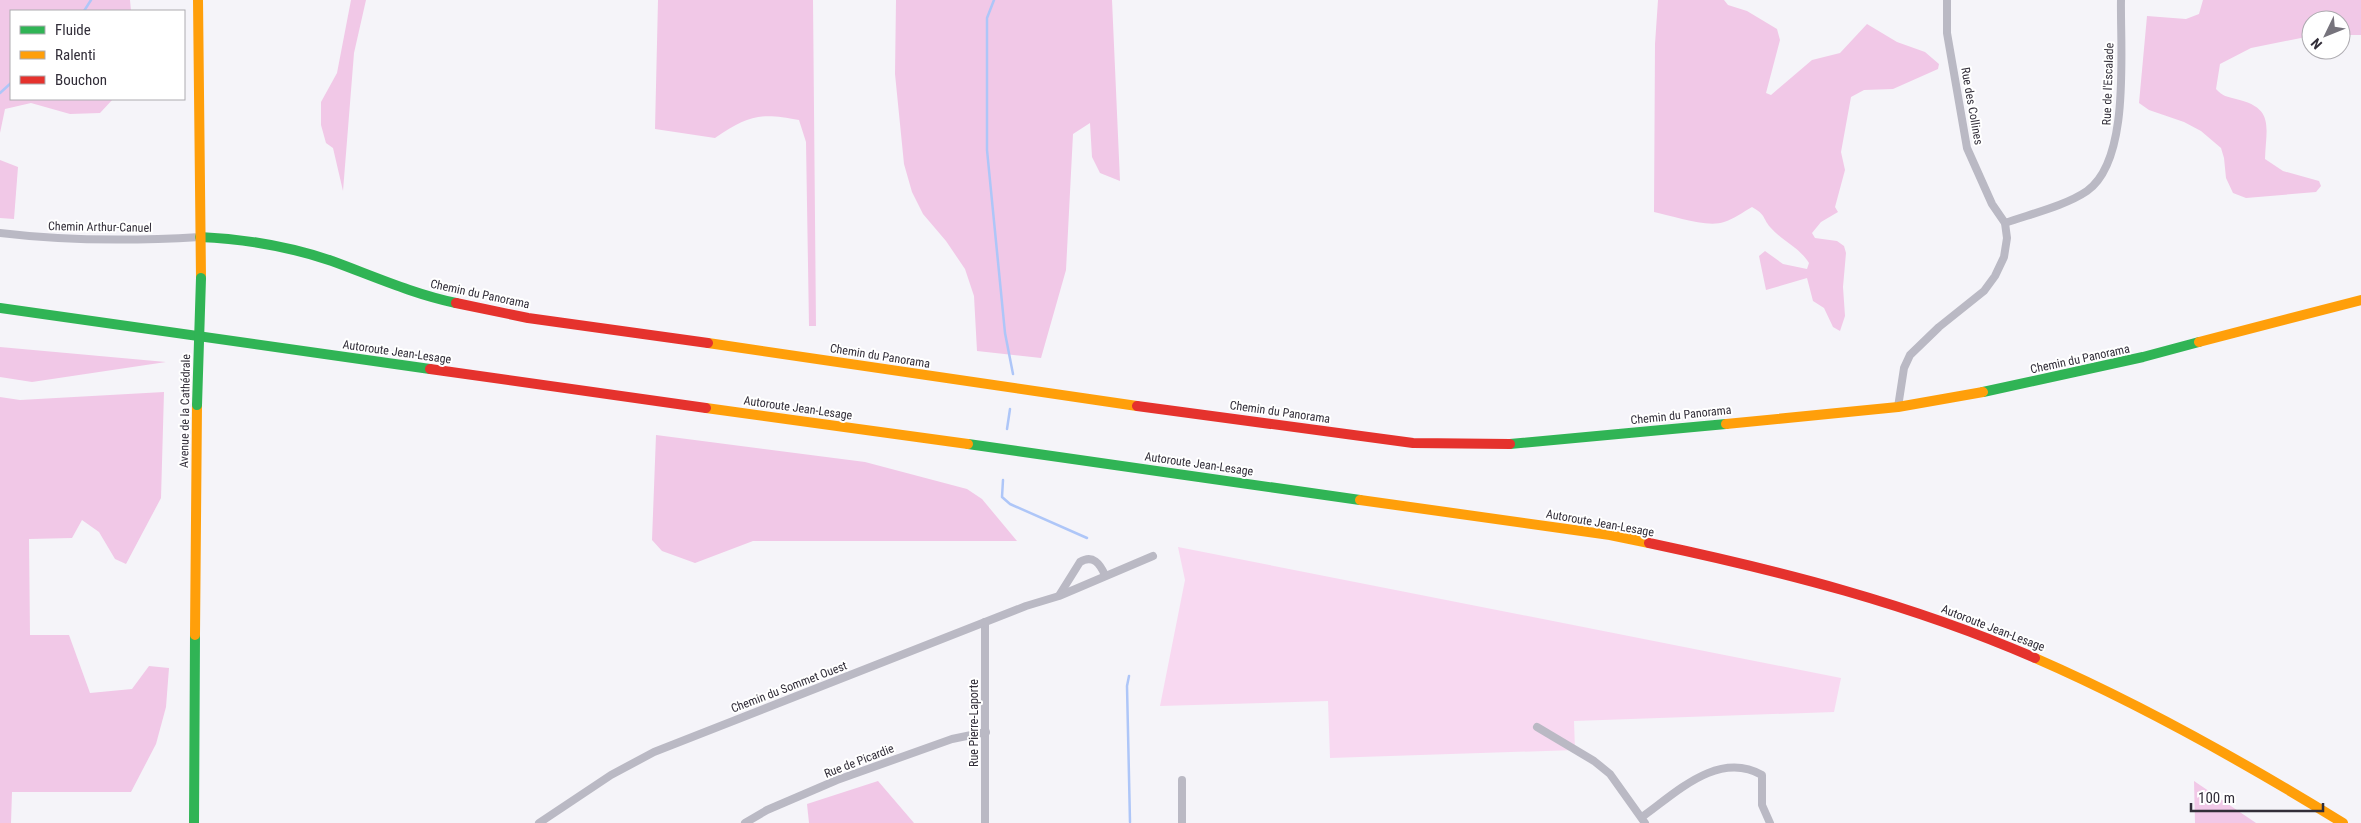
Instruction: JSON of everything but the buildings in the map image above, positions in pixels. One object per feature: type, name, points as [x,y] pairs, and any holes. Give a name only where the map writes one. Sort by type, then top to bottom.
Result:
[{"type":"main road","name":"Avenue de la Cathédrale","points":[[194,823],[197,405],[201,278],[198,0]]},
{"type":"main road","name":"Chemin du Panorama","points":[[200,237],[243,238],[284,247],[331,260],[432,298],[528,318],[1012,389],[1413,443],[1522,444],[1898,406],[1984,392],[2143,358],[2361,300]]},
{"type":"main road","name":"Autoroute Jean-Lesage","points":[[0,308],[1600,534],[1723,559],[1771,570],[1900,607],[2019,651],[2086,680],[2196,735],[2283,785],[2342,823]]},
{"type":"street","name":"Rue des Collines","points":[[1898,406],[1904,368],[1910,355],[1939,327],[1984,291],[1995,276],[2004,257],[2007,238],[2004,223],[1992,204],[1967,148],[1948,33],[1947,0]]},
{"type":"street","name":"Rue de l'Escalade","points":[[2004,223],[2060,203],[2087,190],[2101,176],[2109,160],[2120,124],[2120,0]]},
{"type":"street","name":"Chemin Arthur-Canuel","points":[[0,233],[31,237],[156,240],[200,237]]},
{"type":"street","name":"Chemin du Sommet Ouest","points":[[539,823],[611,775],[654,752],[1026,606],[1059,596],[1153,556]]},
{"type":"street","points":[[1059,596],[1080,562],[1085,559],[1091,558],[1099,563],[1105,575]]},
{"type":"street","name":"Rue Pierre-Laporte","points":[[985,622],[986,823]]},
{"type":"street","points":[[1537,727],[1594,761],[1610,774],[1643,820],[1701,775],[1719,769],[1745,768],[1762,775],[1762,805],[1770,823]]},
{"type":"street","name":"Rue de Picardie","points":[[745,823],[751,818],[837,780],[952,738],[986,732]]},
{"type":"street","points":[[1182,780],[1182,823]]},
{"type":"shaded area","points":[[0,0],[130,0],[131,10],[10,10],[10,100],[112,100],[100,113],[70,114],[31,103],[5,109],[0,133]]},
{"type":"shaded area","points":[[351,0],[366,0],[354,53],[343,191],[333,148],[326,143],[321,125],[321,102],[337,73]]},
{"type":"shaded area","points":[[658,0],[813,0],[816,326],[809,326],[806,142],[799,120],[774,116],[754,118],[736,125],[715,138],[655,129]]},
{"type":"shaded area","points":[[896,0],[1112,0],[1120,181],[1100,173],[1092,157],[1090,123],[1073,134],[1066,270],[1041,358],[977,351],[974,296],[965,269],[946,241],[923,214],[912,192],[904,164],[895,74]]},
{"type":"shaded area","points":[[1658,0],[1724,0],[1728,5],[1747,11],[1777,29],[1780,40],[1766,93],[1771,95],[1812,60],[1840,53],[1867,24],[1897,42],[1925,52],[1939,64],[1938,69],[1893,89],[1864,90],[1851,97],[1841,152],[1845,170],[1835,207],[1838,212],[1821,222],[1812,233],[1815,238],[1837,241],[1844,246],[1846,253],[1843,287],[1845,316],[1840,331],[1833,327],[1824,308],[1813,301],[1807,278],[1766,290],[1759,256],[1765,251],[1783,264],[1807,269],[1809,263],[1805,257],[1775,232],[1762,214],[1752,207],[1724,222],[1709,224],[1654,212],[1655,44]]},
{"type":"shaded area","points":[[2203,0],[2361,0],[2361,35],[2351,35],[2351,10],[2301,10],[2301,38],[2251,48],[2220,64],[2216,89],[2225,96],[2248,103],[2257,108],[2266,120],[2265,159],[2283,171],[2319,181],[2321,186],[2316,192],[2246,198],[2233,193],[2226,178],[2221,148],[2201,131],[2184,122],[2149,110],[2139,103],[2147,16],[2186,19],[2199,14]]},
{"type":"shaded area","points":[[0,160],[18,167],[14,219],[0,218]]},
{"type":"shaded area","points":[[0,347],[166,362],[32,382],[0,377]]},
{"type":"shaded area","points":[[164,392],[161,498],[126,564],[115,559],[99,532],[82,520],[72,538],[29,539],[30,635],[69,635],[90,693],[132,689],[149,666],[169,668],[166,707],[156,744],[131,792],[12,792],[11,823],[0,823],[0,397],[20,400]]},
{"type":"shaded area","points":[[656,435],[865,462],[967,489],[982,499],[1017,541],[753,541],[695,563],[662,551],[652,540]]},
{"type":"shaded area","points":[[1178,547],[1841,678],[1834,712],[1574,721],[1575,750],[1330,758],[1328,701],[1160,706],[1185,580]]},
{"type":"shaded area","points":[[878,781],[914,823],[809,823],[807,804]]},
{"type":"shaded area","points":[[2194,781],[2256,823],[2195,823]]},
{"type":"waterway","points":[[85,10],[91,0]]},
{"type":"waterway","points":[[994,0],[987,18],[987,150],[1005,333],[1013,374]]},
{"type":"waterway","points":[[0,93],[10,84]]},
{"type":"waterway","points":[[1007,429],[1010,409]]},
{"type":"waterway","points":[[1003,480],[1002,497],[1010,504],[1087,538]]},
{"type":"waterway","points":[[1129,676],[1127,686],[1130,822]]},
{"type":"traffic: fast","points":[[200,237],[234,239],[299,251],[332,261],[409,290],[456,303]]},
{"type":"traffic: fast","points":[[197,405],[201,278]]},
{"type":"traffic: fast","points":[[0,308],[430,369]]},
{"type":"traffic: fast","points":[[1983,392],[2143,357],[2199,342]]},
{"type":"traffic: fast","points":[[1510,444],[1726,424]]},
{"type":"traffic: fast","points":[[968,444],[1360,500]]},
{"type":"traffic: fast","points":[[194,823],[195,635]]},
{"type":"traffic: slow","points":[[198,0],[201,278]]},
{"type":"traffic: slow","points":[[2199,342],[2361,300]]},
{"type":"traffic: slow","points":[[708,343],[1137,406]]},
{"type":"traffic: slow","points":[[1726,424],[1898,407],[1983,392]]},
{"type":"traffic: slow","points":[[195,635],[197,405]]},
{"type":"traffic: slow","points":[[706,408],[968,444]]},
{"type":"traffic: slow","points":[[1360,500],[1610,535],[1649,543]]},
{"type":"traffic: slow","points":[[2035,658],[2115,695],[2192,735],[2343,823]]},
{"type":"traffic: jam","points":[[456,303],[528,318],[708,343]]},
{"type":"traffic: jam","points":[[430,369],[706,408]]},
{"type":"traffic: jam","points":[[1137,406],[1413,443],[1510,444]]},
{"type":"traffic: jam","points":[[1649,543],[1796,577],[1893,605],[1941,621],[2035,658]]}]
